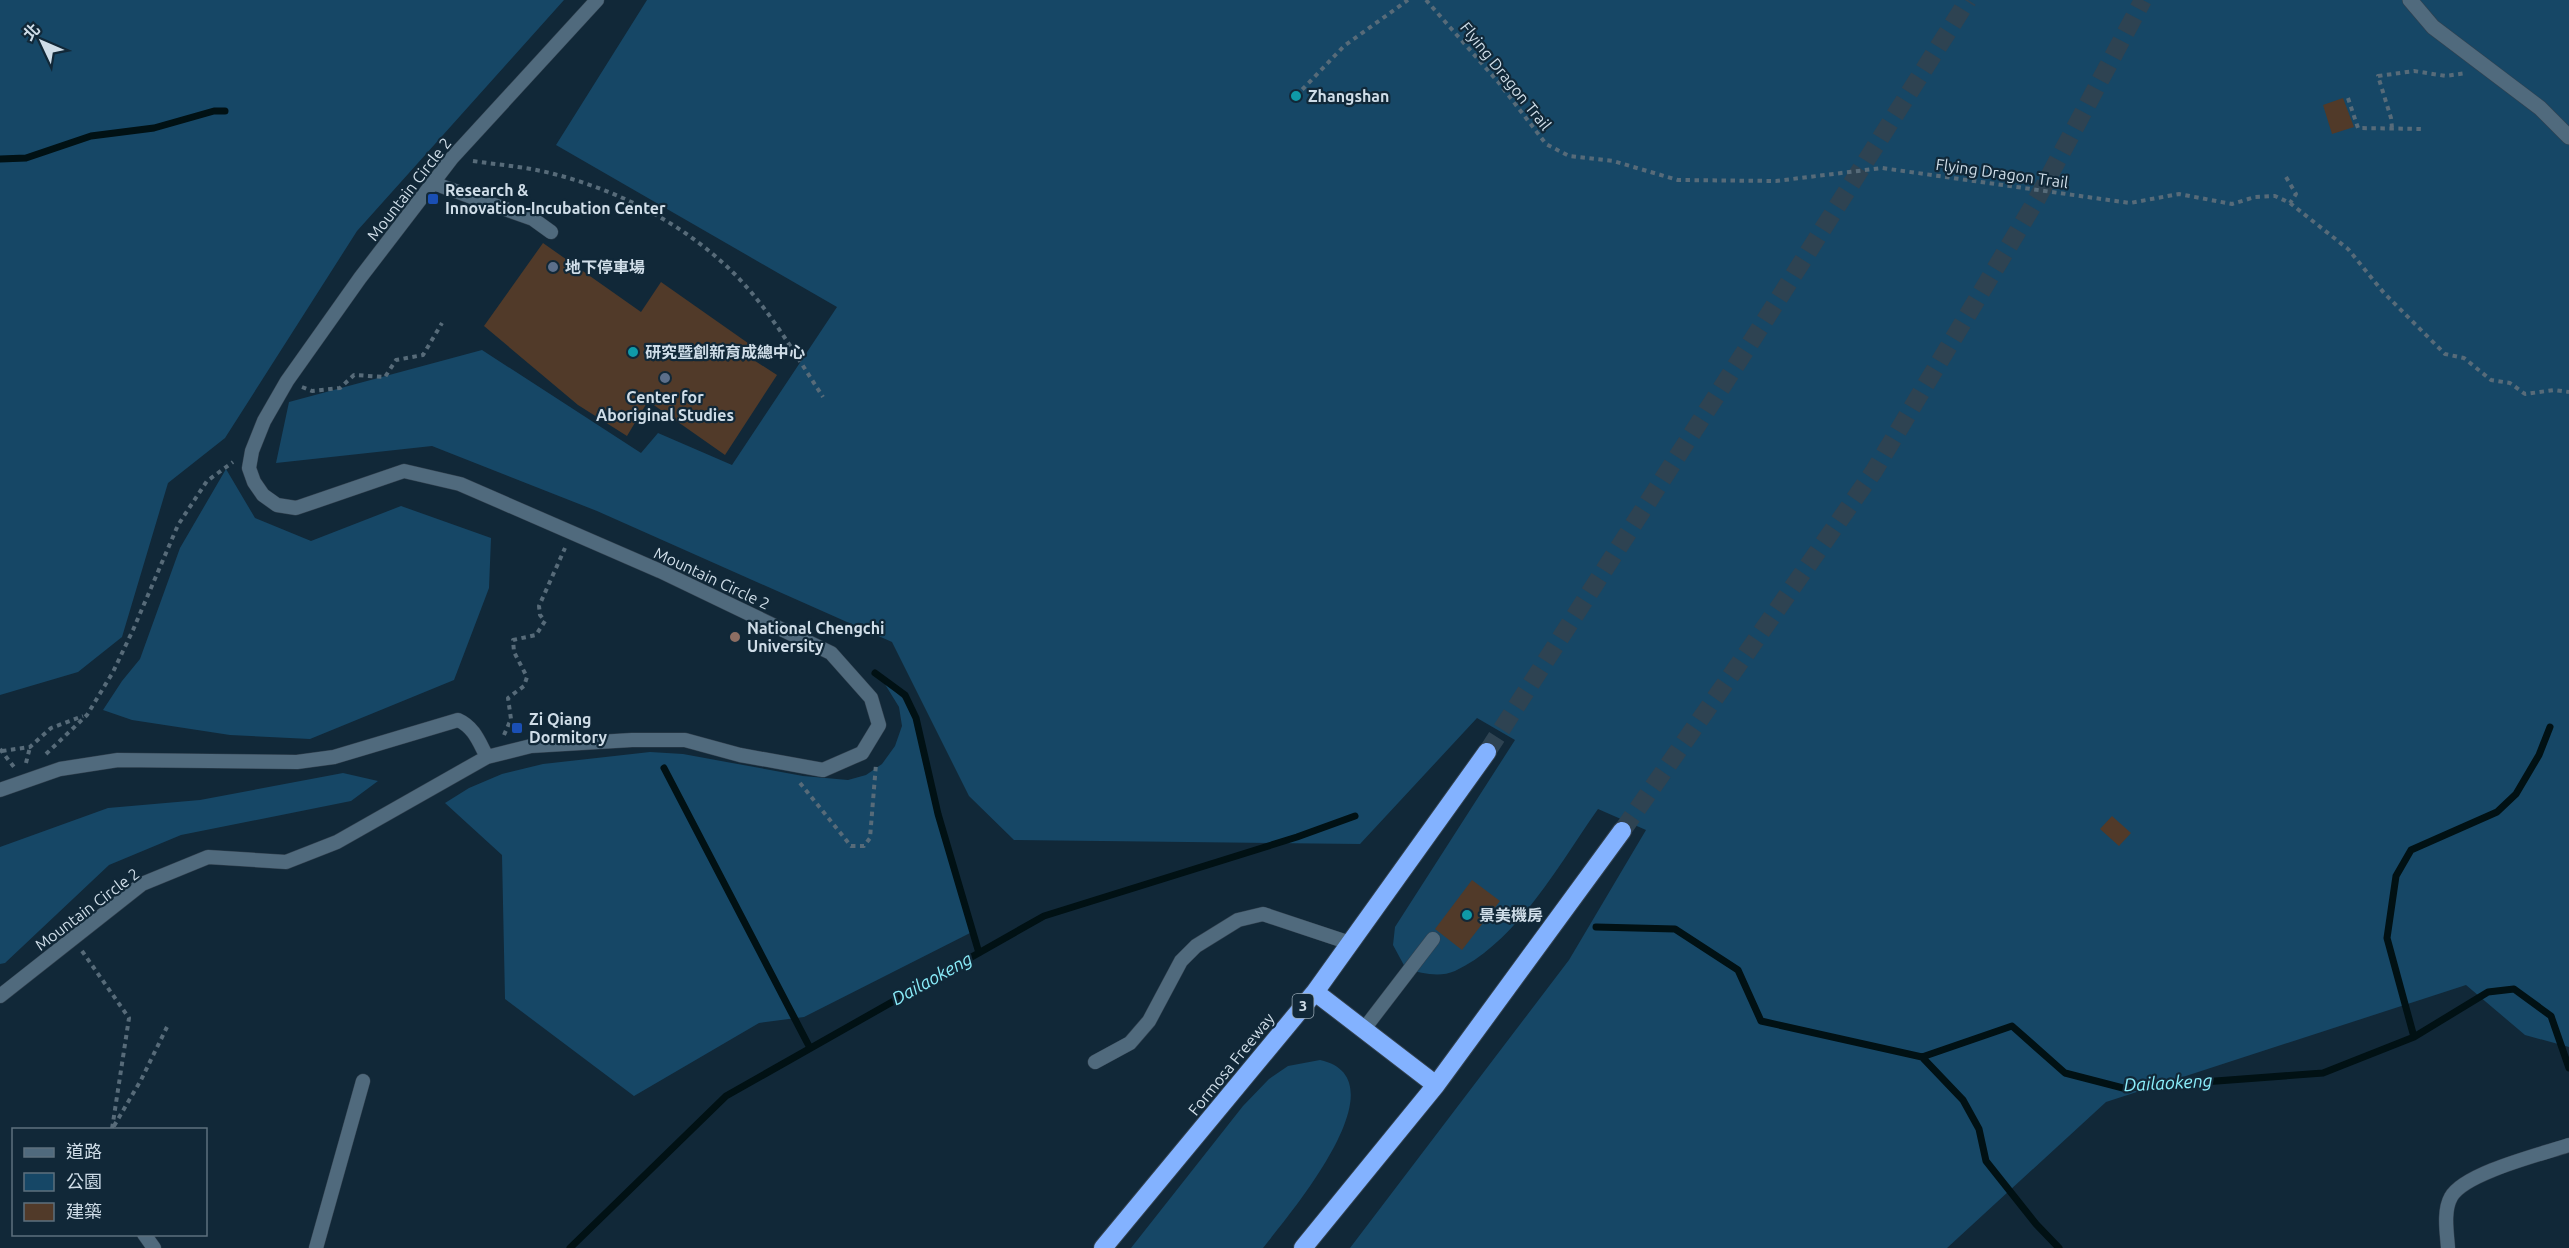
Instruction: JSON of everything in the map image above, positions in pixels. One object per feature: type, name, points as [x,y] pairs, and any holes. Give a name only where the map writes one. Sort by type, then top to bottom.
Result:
[{"type":"highway","name":"Formosa Freeway","points":[[1103,1248],[1315,992],[1487,752]]},
{"type":"highway","points":[[1303,1248],[1436,1085],[1622,831]]},
{"type":"highway","points":[[1315,992],[1436,1085]]},
{"type":"street","points":[[2410,0],[2433,27],[2540,108],[2569,137]]},
{"type":"lane","name":"Mountain Circle 2","points":[[0,996],[142,884],[208,857],[286,862],[337,842],[487,757],[531,746],[685,740],[740,755],[823,770],[862,753],[879,725],[871,698],[831,653],[660,570],[460,484],[404,471],[296,508],[277,505],[263,495],[254,482],[249,468],[252,451],[264,421],[288,381],[360,278],[452,158],[597,0]]},
{"type":"lane","points":[[433,183],[533,219],[551,232]]},
{"type":"lane","points":[[0,790],[39,775],[69,767],[118,760],[297,762],[334,757],[458,720],[474,732],[487,757]]},
{"type":"lane","points":[[1095,1062],[1130,1043],[1149,1021],[1181,961],[1196,946],[1238,920],[1263,914],[1350,943]]},
{"type":"lane","points":[[1364,1029],[1433,939]]},
{"type":"lane","points":[[315,1248],[363,1081]]},
{"type":"lane","points":[[2448,1248],[2446,1216],[2450,1197],[2464,1184],[2492,1171],[2569,1144]]},
{"type":"path","points":[[1296,96],[1344,46],[1408,0]]},
{"type":"path","name":"Flying Dragon Trail","points":[[1426,0],[1499,83],[1546,144],[1569,156],[1613,161],[1678,180],[1776,181],[1882,168],[2130,203],[2179,194],[2232,204],[2255,197],[2275,196],[2290,203],[2348,249],[2384,293],[2445,354],[2464,358],[2491,380],[2510,383],[2525,394],[2554,390],[2569,392]]},
{"type":"path","points":[[2392,128],[2378,76],[2414,71],[2446,76],[2487,69]]},
{"type":"path","points":[[2348,98],[2358,128],[2423,129]]},
{"type":"path","points":[[452,158],[555,174],[607,192],[660,216],[701,244],[751,292],[823,397]]},
{"type":"path","points":[[2286,177],[2296,194],[2290,203]]},
{"type":"path","points":[[288,381],[312,391],[340,388],[354,375],[385,377],[396,360],[423,355],[442,323]]},
{"type":"path","points":[[39,775],[45,755],[87,715],[113,672],[178,525],[207,481],[216,472],[252,451]]},
{"type":"path","points":[[487,757],[507,731],[511,719],[508,698],[524,686],[527,677],[514,652],[513,640],[536,635],[545,621],[540,615],[539,606],[572,533]]},
{"type":"path","points":[[1,750],[30,747],[51,728],[87,715]]},
{"type":"path","points":[[1,750],[16,768],[21,781]]},
{"type":"path","points":[[782,761],[851,846],[864,846],[870,838],[876,759]]},
{"type":"path","points":[[73,938],[129,1018],[112,1128]]},
{"type":"path","points":[[113,1128],[141,1080],[167,1027]]},
{"type":"green space","points":[[0,0],[564,0],[357,231],[225,438],[168,483],[122,637],[78,672],[0,695]]},
{"type":"green space","points":[[647,0],[2569,0],[2569,1047],[2525,1035],[2466,985],[2106,1102],[1947,1248],[1350,1248],[1569,960],[1646,830],[1598,809],[1536,899],[1498,941],[1477,958],[1449,973],[1430,974],[1406,969],[1393,945],[1395,927],[1515,740],[1477,718],[1360,844],[1014,840],[969,796],[892,642],[597,511],[432,446],[276,463],[289,402],[482,350],[641,453],[658,433],[732,465],[837,307],[556,145]]},
{"type":"green space","points":[[226,469],[255,518],[311,541],[401,506],[491,538],[489,588],[454,680],[310,739],[230,735],[132,720],[103,710],[140,659],[180,548]]},
{"type":"green space","points":[[883,681],[907,702],[914,718],[934,808],[974,931],[804,1017],[759,1023],[634,1096],[505,999],[502,855],[445,803],[469,788],[502,774],[543,764],[650,752],[683,754],[803,776],[848,780],[866,775],[882,764],[895,746],[902,726],[899,707]]},
{"type":"green space","points":[[343,773],[378,781],[351,801],[181,835],[109,865],[5,963],[0,964],[0,847],[108,808],[200,800]]},
{"type":"green space","points":[[1320,1060],[1343,1072],[1351,1093],[1346,1120],[1333,1150],[1314,1180],[1263,1248],[1131,1248],[1243,1106],[1269,1079],[1288,1066]]},
{"type":"building","points":[[2343,98],[2354,127],[2332,134],[2323,105]]},
{"type":"building","name":"研究暨創新育成總中心","points":[[543,243],[641,312],[661,282],[755,348],[749,357],[777,375],[725,455],[648,401],[627,436],[578,405],[484,326]]},
{"type":"building","points":[[2112,816],[2131,833],[2119,846],[2100,829]]},
{"type":"building","name":"景美機房","points":[[1472,880],[1500,901],[1462,950],[1435,929]]},
{"type":"waterway","points":[[0,159],[26,158],[91,136],[154,128],[214,111],[225,111]]},
{"type":"waterway","points":[[875,673],[905,695],[916,718],[938,814],[979,953]]},
{"type":"waterway","points":[[2414,1037],[2387,938],[2396,876],[2411,850],[2497,812],[2516,794],[2539,755],[2550,727]]},
{"type":"waterway","points":[[664,768],[810,1048]]},
{"type":"waterway","name":"Dailaokeng","points":[[570,1248],[726,1096],[1044,916],[1297,837],[1355,816]]},
{"type":"waterway","name":"Dailaokeng","points":[[1596,927],[1675,929],[1738,970],[1761,1021],[1922,1057],[2012,1026],[2065,1073],[2123,1088],[2323,1073],[2414,1037],[2488,992],[2514,989],[2551,1016],[2569,1068]]},
{"type":"waterway","points":[[1922,1057],[1963,1100],[1979,1129],[1986,1161],[2036,1224],[2059,1248]]},
{"type":"tunnel","points":[[1487,752],[1968,0]]},
{"type":"tunnel","points":[[1622,831],[1874,471],[2037,199],[2143,0]]},
{"type":"place","name":"Zhangshan","points":[[1296,96]]},
{"type":"place","name":"Research & Innovation-Incubation Center","points":[[433,199]]},
{"type":"place","name":"地下停車場","points":[[553,267]]},
{"type":"place","name":"研究暨創新育成總中心","points":[[633,352]]},
{"type":"place","name":"Center for Aboriginal Studies","points":[[665,378]]},
{"type":"place","name":"National Chengchi University","points":[[735,637]]},
{"type":"place","name":"Zi Qiang Dormitory","points":[[517,728]]},
{"type":"place","name":"景美機房","points":[[1467,915]]}]
